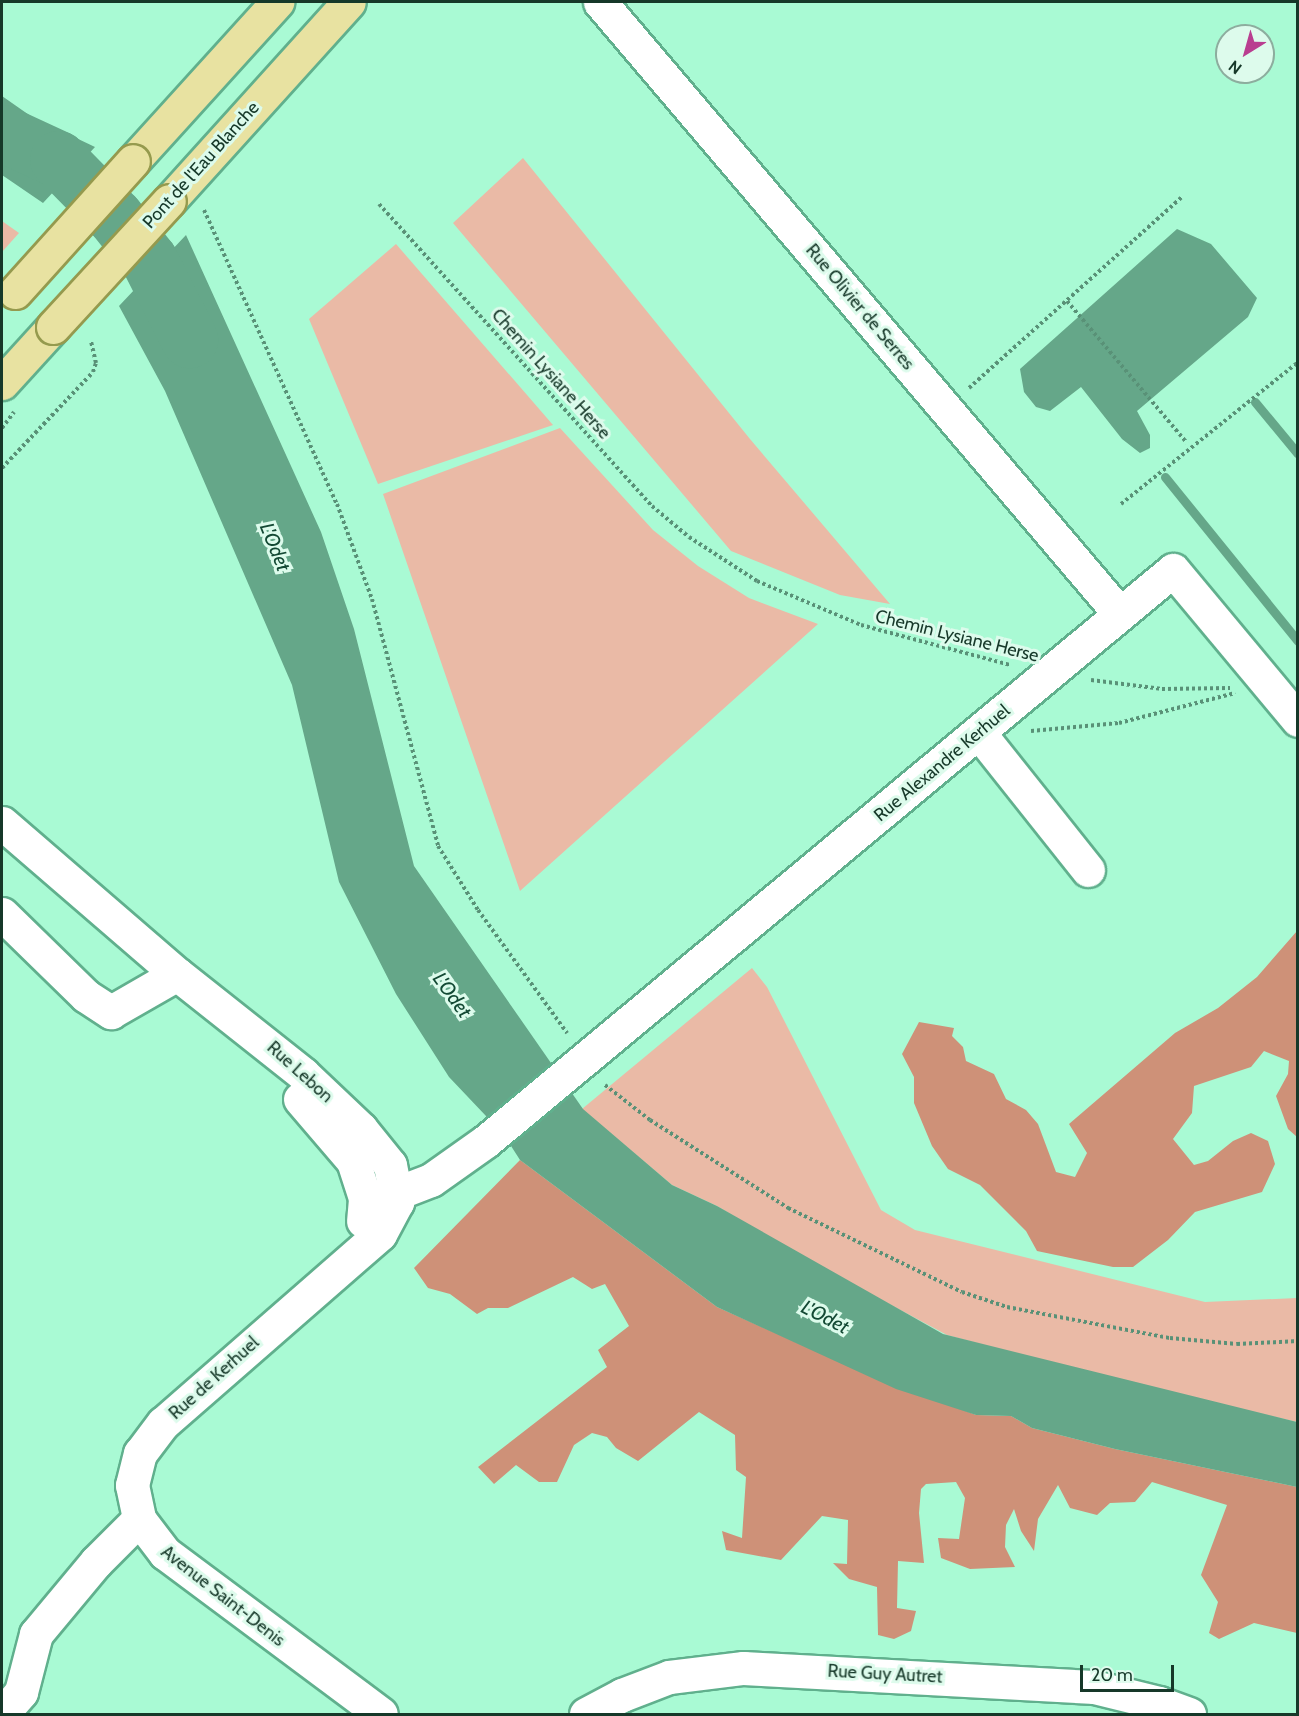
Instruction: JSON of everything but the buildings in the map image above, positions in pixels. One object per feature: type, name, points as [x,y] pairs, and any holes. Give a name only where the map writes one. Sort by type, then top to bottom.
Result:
[{"type":"main road","points":[[8,300],[278,2]]},
{"type":"main road","name":"Pont de l'Eau Blanche","points":[[2,382],[349,2]]},
{"type":"street","name":"Rue Olivier de Serres","points":[[600,2],[1120,614]]},
{"type":"street","name":"Rue Alexandre Kerhuel","points":[[573,1068],[1173,570],[1261,685],[1298,720]]},
{"type":"street","points":[[979,733],[1088,870]]},
{"type":"street","name":"Rue Lebon","points":[[2,823],[177,974],[260,1037],[361,1128],[390,1165],[397,1192]]},
{"type":"street","points":[[2,914],[86,996],[111,1012],[177,974]]},
{"type":"street","name":"Rue Lebon","points":[[177,974],[345,1148],[360,1176],[365,1199]]},
{"type":"street","points":[[365,1199],[397,1192],[448,1170],[573,1068]]},
{"type":"street","name":"Rue de Kerhuel","points":[[139,1519],[132,1496],[132,1475],[140,1453],[152,1436],[390,1222],[397,1192]]},
{"type":"street","name":"Rue de Kerhuel","points":[[345,1262],[358,1240],[365,1199]]},
{"type":"street","points":[[2,1714],[21,1692],[36,1634],[96,1562],[139,1519]]},
{"type":"street","name":"Avenue Saint-Denis","points":[[139,1519],[151,1539],[186,1570],[381,1714]]},
{"type":"street","name":"Rue Guy Autret","points":[[585,1714],[622,1695],[669,1677],[743,1668],[1094,1687],[1160,1703],[1189,1714]]},
{"type":"path","points":[[946,408],[1182,197]]},
{"type":"path","points":[[198,200],[215,230],[337,504],[372,599],[438,846],[573,1068],[608,1088],[650,1120],[761,1191],[828,1228],[962,1292],[1007,1307],[1170,1338],[1237,1344],[1298,1341]]},
{"type":"path","name":"Chemin Lysiane Herse","points":[[379,204],[652,506],[722,561],[757,581],[861,625],[953,652],[1049,673],[1162,690],[1261,685]]},
{"type":"path","points":[[1067,301],[1187,443]]},
{"type":"path","points":[[2,468],[93,372],[96,363],[91,342]]},
{"type":"path","points":[[1121,504],[1297,363]]},
{"type":"path","points":[[979,733],[1062,730],[1119,723],[1261,685]]},
{"type":"shaded area","points":[[523,158],[750,439],[890,604],[840,595],[731,551],[453,223]]},
{"type":"shaded area","points":[[2,221],[19,233],[2,252]]},
{"type":"shaded area","points":[[396,244],[553,425],[378,484],[309,319]]},
{"type":"shaded area","points":[[560,428],[653,530],[698,566],[749,598],[818,624],[520,891],[383,494]]},
{"type":"shaded area","points":[[1297,931],[1297,1137],[1288,1129],[1276,1096],[1288,1074],[1289,1061],[1264,1051],[1251,1067],[1194,1086],[1192,1113],[1173,1139],[1194,1165],[1208,1161],[1233,1141],[1251,1133],[1268,1141],[1275,1164],[1262,1192],[1195,1212],[1168,1240],[1133,1267],[1113,1267],[1037,1251],[1026,1231],[980,1185],[948,1169],[932,1146],[914,1103],[914,1077],[902,1054],[919,1022],[954,1028],[952,1036],[963,1047],[966,1061],[994,1074],[1006,1099],[1026,1110],[1038,1124],[1056,1172],[1075,1177],[1087,1153],[1069,1124],[1175,1033],[1218,1008],[1257,977]]},
{"type":"shaded area","points":[[752,968],[767,987],[881,1210],[915,1230],[1205,1302],[1297,1298],[1297,1422],[1106,1378],[947,1335],[809,1261],[717,1206],[672,1185],[582,1109]]},
{"type":"shaded area","points":[[520,1160],[717,1307],[838,1361],[976,1415],[1011,1416],[1032,1428],[1115,1449],[1297,1487],[1297,1633],[1254,1623],[1219,1639],[1209,1633],[1218,1602],[1201,1575],[1227,1505],[1152,1482],[1135,1502],[1110,1503],[1097,1515],[1070,1508],[1058,1485],[1038,1519],[1034,1551],[1021,1531],[1014,1509],[1006,1525],[1005,1547],[1015,1567],[970,1569],[941,1558],[938,1538],[959,1539],[965,1498],[956,1482],[926,1484],[921,1489],[919,1513],[924,1563],[898,1561],[897,1608],[916,1611],[911,1631],[894,1639],[878,1635],[877,1587],[849,1579],[833,1563],[847,1564],[848,1520],[822,1516],[781,1560],[726,1550],[722,1531],[742,1538],[746,1477],[736,1470],[735,1435],[699,1412],[638,1461],[616,1448],[607,1437],[592,1433],[574,1445],[557,1482],[539,1482],[516,1465],[494,1484],[478,1467],[607,1367],[598,1350],[629,1326],[605,1284],[592,1289],[573,1277],[508,1308],[488,1308],[477,1314],[450,1294],[428,1288],[414,1268]]},
{"type":"water","points":[[2,96],[32,117],[95,147],[43,203],[2,175]]},
{"type":"water","points":[[1177,229],[1211,244],[1257,298],[1248,317],[1137,411],[1150,435],[1150,448],[1140,453],[1122,439],[1081,387],[1050,411],[1036,407],[1024,392],[1020,369]]},
{"type":"water","points":[[186,235],[321,532],[354,629],[414,866],[583,1109],[672,1185],[717,1206],[943,1334],[1297,1422],[1297,1487],[1115,1449],[1032,1428],[1011,1416],[976,1415],[896,1389],[717,1307],[520,1160],[504,1135],[449,1077],[396,994],[339,882],[292,685],[165,391],[119,306]]},
{"type":"waterway","name":"L'Odet","points":[[2,133],[58,159],[115,217],[149,260],[189,339]]},
{"type":"waterway","points":[[1255,402],[1298,454]]},
{"type":"waterway","points":[[1165,477],[1298,641]]}]
